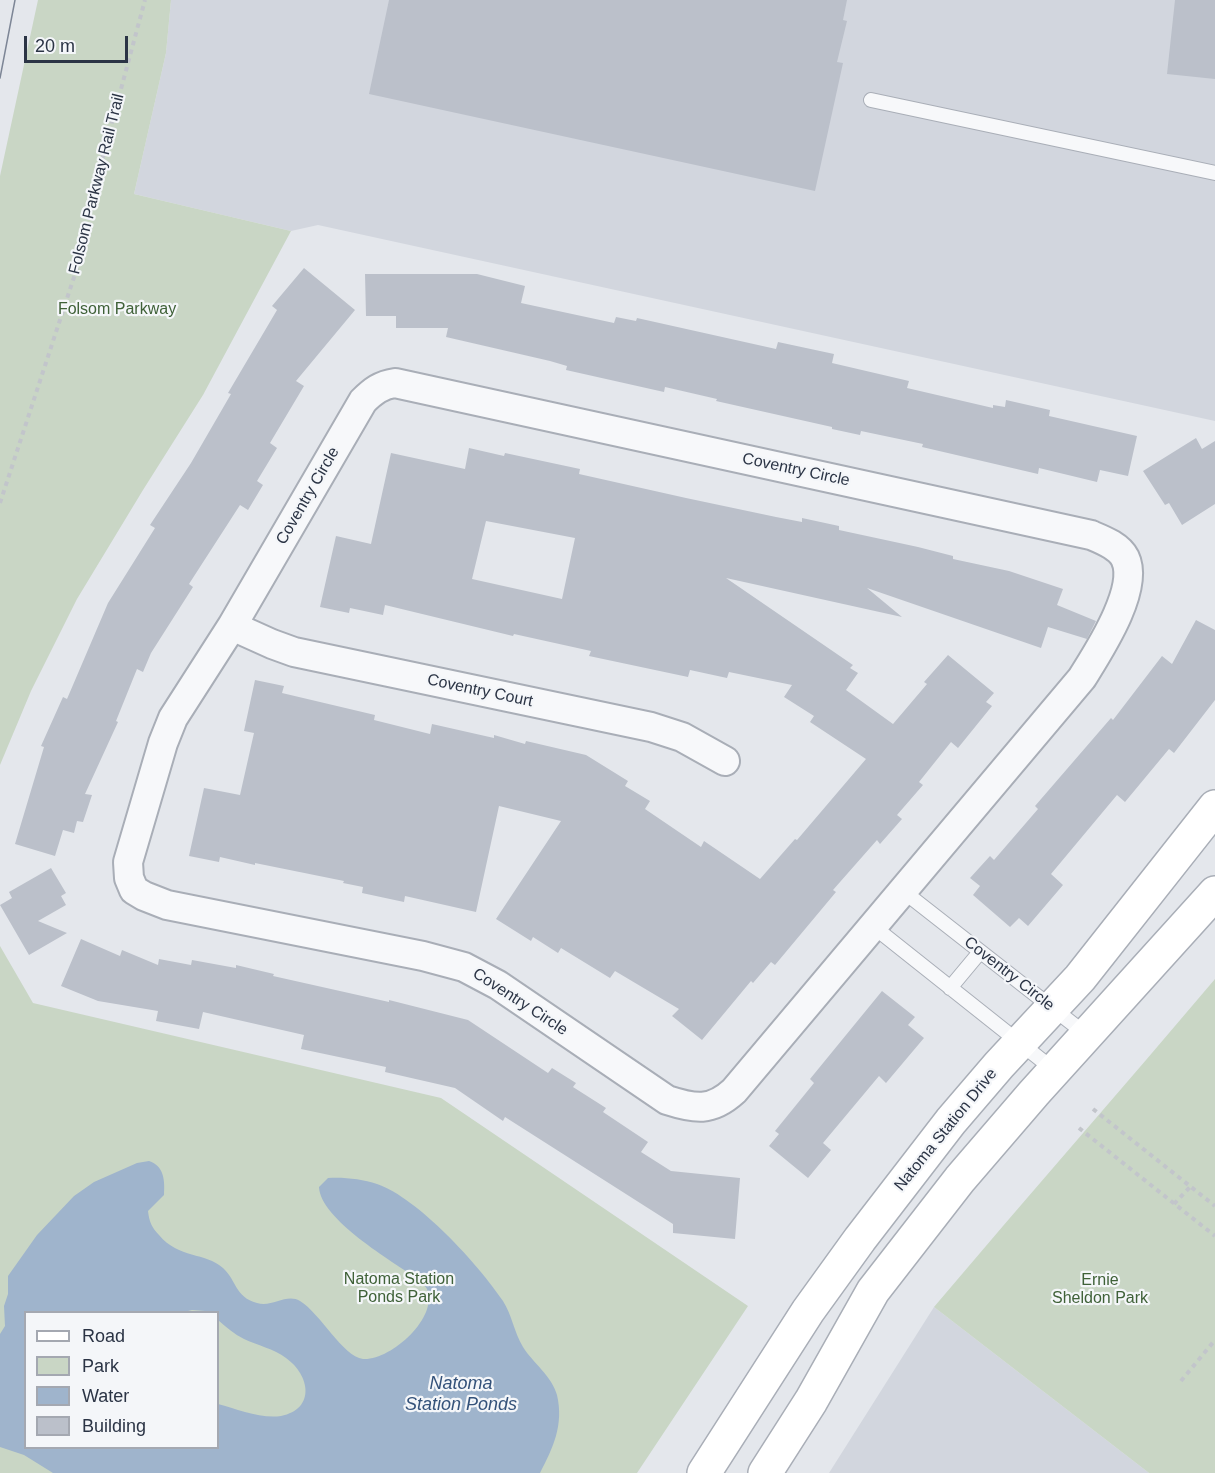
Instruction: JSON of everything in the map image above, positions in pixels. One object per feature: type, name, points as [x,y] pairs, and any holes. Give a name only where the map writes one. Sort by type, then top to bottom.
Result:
[{"type":"street","name":"Coventry Circle","points":[[395,383],[1091,535],[1110,543],[1124,556],[1128,567],[1122,603],[1098,654],[1082,678],[903,891],[734,1091],[714,1106],[700,1107],[667,1100],[498,985],[464,967],[168,905],[134,890],[129,878],[128,862],[173,718],[232,626],[363,401],[383,385],[395,383]]},
{"type":"street","name":"Coventry Court","points":[[232,626],[294,652],[651,727],[682,737],[725,761]]},
{"type":"street","name":"Natoma Station Drive","points":[[704,1473],[808,1311],[860,1239],[951,1121],[999,1065],[1080,978],[1215,807]]},
{"type":"street","points":[[765,1473],[811,1401],[873,1291],[960,1179],[1054,1070],[1215,893]]},
{"type":"lane","points":[[871,100],[1215,173]]},
{"type":"lane","name":"Coventry Circle","points":[[903,891],[1087,1035]]},
{"type":"lane","points":[[874,927],[1054,1070]]},
{"type":"lane","points":[[950,988],[980,952]]},
{"type":"path","name":"Folsom Parkway Rail Trail","points":[[0,503],[76,267],[145,0]]},
{"type":"path","points":[[1093,1109],[1215,1206]]},
{"type":"path","points":[[1079,1128],[1215,1236]]},
{"type":"path","points":[[1174,1204],[1191,1186]]},
{"type":"path","points":[[1181,1381],[1215,1340]]},
{"type":"shaded area","points":[[171,0],[1215,0],[1215,421],[318,225],[291,231],[134,194],[166,53]]},
{"type":"shaded area","points":[[934,1307],[1149,1473],[829,1473]]},
{"type":"green space","name":"Folsom Parkway","points":[[38,0],[171,0],[166,53],[134,194],[291,231],[203,395],[77,599],[31,691],[0,765],[0,176]]},
{"type":"green space","name":"Natoma Station Ponds Park","points":[[0,946],[33,1003],[441,1098],[748,1306],[637,1473],[0,1473]]},
{"type":"green space","name":"Ernie Sheldon Park","points":[[1215,979],[1215,1473],[1149,1473],[934,1307]]},
{"type":"water","name":"Natoma Station Ponds","points":[[149,1161],[154,1163],[161,1170],[164,1195],[148,1211],[153,1227],[167,1243],[183,1252],[216,1263],[228,1273],[240,1293],[250,1300],[263,1304],[289,1299],[300,1301],[316,1315],[339,1343],[355,1356],[363,1359],[374,1358],[386,1353],[410,1336],[426,1312],[429,1300],[427,1289],[418,1279],[344,1226],[331,1212],[319,1187],[328,1178],[359,1180],[377,1184],[411,1203],[446,1234],[492,1286],[506,1306],[523,1347],[555,1388],[559,1406],[558,1426],[553,1445],[540,1473],[53,1473],[24,1455],[0,1447],[0,1334],[5,1326],[4,1306],[8,1294],[8,1276],[37,1235],[74,1196],[94,1182],[137,1163]]},
{"type":"building","points":[[389,0],[847,0],[843,20],[847,21],[837,62],[843,63],[815,191],[369,94]]},
{"type":"building","points":[[1175,0],[1215,0],[1215,79],[1167,74]]},
{"type":"building","points":[[304,268],[355,310],[296,381],[304,386],[270,443],[277,448],[257,481],[263,485],[248,510],[240,505],[189,584],[193,587],[151,653],[143,672],[137,669],[116,721],[118,722],[85,794],[92,795],[83,822],[77,821],[74,833],[63,830],[55,856],[15,844],[44,747],[41,746],[63,697],[67,699],[108,603],[155,528],[150,525],[191,463],[231,394],[228,393],[277,310],[272,306]]},
{"type":"building","points":[[365,274],[477,274],[525,286],[521,303],[614,323],[616,317],[636,321],[637,318],[776,349],[778,342],[834,354],[832,363],[909,381],[907,388],[993,408],[993,405],[1005,407],[1006,400],[1050,410],[1049,416],[1137,436],[1128,476],[1100,470],[1097,482],[1039,468],[1038,474],[922,447],[923,444],[861,431],[860,435],[832,429],[832,427],[665,387],[664,392],[566,370],[567,366],[550,361],[446,337],[448,328],[396,328],[396,316],[366,316]]},
{"type":"building","points":[[1196,438],[1202,449],[1215,441],[1215,504],[1182,525],[1169,503],[1165,505],[1143,471]]},
{"type":"building","points":[[469,448],[504,456],[505,453],[580,469],[579,474],[686,498],[802,522],[802,518],[839,526],[839,530],[953,556],[953,559],[1009,571],[1063,589],[1057,605],[1096,621],[1087,639],[1048,627],[1041,648],[867,588],[902,617],[726,578],[853,665],[850,668],[858,673],[846,690],[893,724],[927,684],[924,682],[948,655],[994,693],[986,702],[992,706],[958,748],[951,742],[919,782],[923,785],[897,815],[902,819],[880,844],[877,840],[833,890],[836,892],[775,965],[771,962],[753,983],[751,981],[702,1040],[672,1016],[679,1009],[615,971],[610,978],[561,948],[558,953],[533,937],[531,941],[496,919],[561,821],[499,806],[476,912],[405,896],[404,902],[362,893],[363,887],[343,883],[344,881],[255,863],[255,865],[220,857],[219,862],[189,856],[204,788],[240,795],[254,733],[244,731],[255,680],[284,686],[282,693],[375,715],[374,720],[430,734],[432,724],[494,738],[494,735],[525,744],[526,741],[586,755],[628,781],[625,786],[650,801],[645,809],[701,847],[704,841],[760,879],[795,839],[797,840],[866,759],[810,722],[814,716],[784,697],[792,685],[729,672],[727,678],[690,670],[688,677],[589,656],[591,651],[514,634],[513,636],[385,605],[383,615],[350,608],[349,613],[320,607],[336,536],[371,544],[391,453],[465,469]],"holes":[[[486,521],[575,538],[562,599],[472,579]]]},
{"type":"building","points":[[1196,620],[1215,630],[1215,700],[1174,753],[1169,749],[1125,802],[1117,795],[1051,874],[1063,885],[1028,926],[1019,918],[1010,927],[973,895],[980,886],[970,878],[990,856],[994,860],[1038,809],[1035,806],[1111,718],[1113,720],[1162,656],[1172,664]]},
{"type":"building","points":[[51,868],[66,893],[61,896],[66,905],[38,921],[67,933],[29,955],[0,905],[12,898],[9,892]]},
{"type":"building","points":[[81,939],[120,956],[122,950],[158,965],[159,959],[191,965],[192,960],[236,968],[236,965],[274,974],[273,976],[389,1002],[389,1000],[468,1020],[548,1073],[552,1068],[576,1083],[573,1087],[606,1108],[603,1112],[648,1142],[641,1152],[671,1171],[740,1178],[735,1239],[673,1233],[673,1224],[505,1117],[503,1121],[455,1088],[385,1072],[386,1067],[301,1049],[304,1035],[203,1012],[199,1029],[156,1021],[158,1011],[98,1001],[61,986]]},
{"type":"building","points":[[882,991],[915,1017],[908,1025],[924,1038],[886,1083],[879,1076],[823,1143],[831,1150],[808,1178],[769,1146],[779,1134],[775,1131],[814,1083],[810,1079]]},
{"type":"tram line","points":[[0,78],[15,0]]}]
